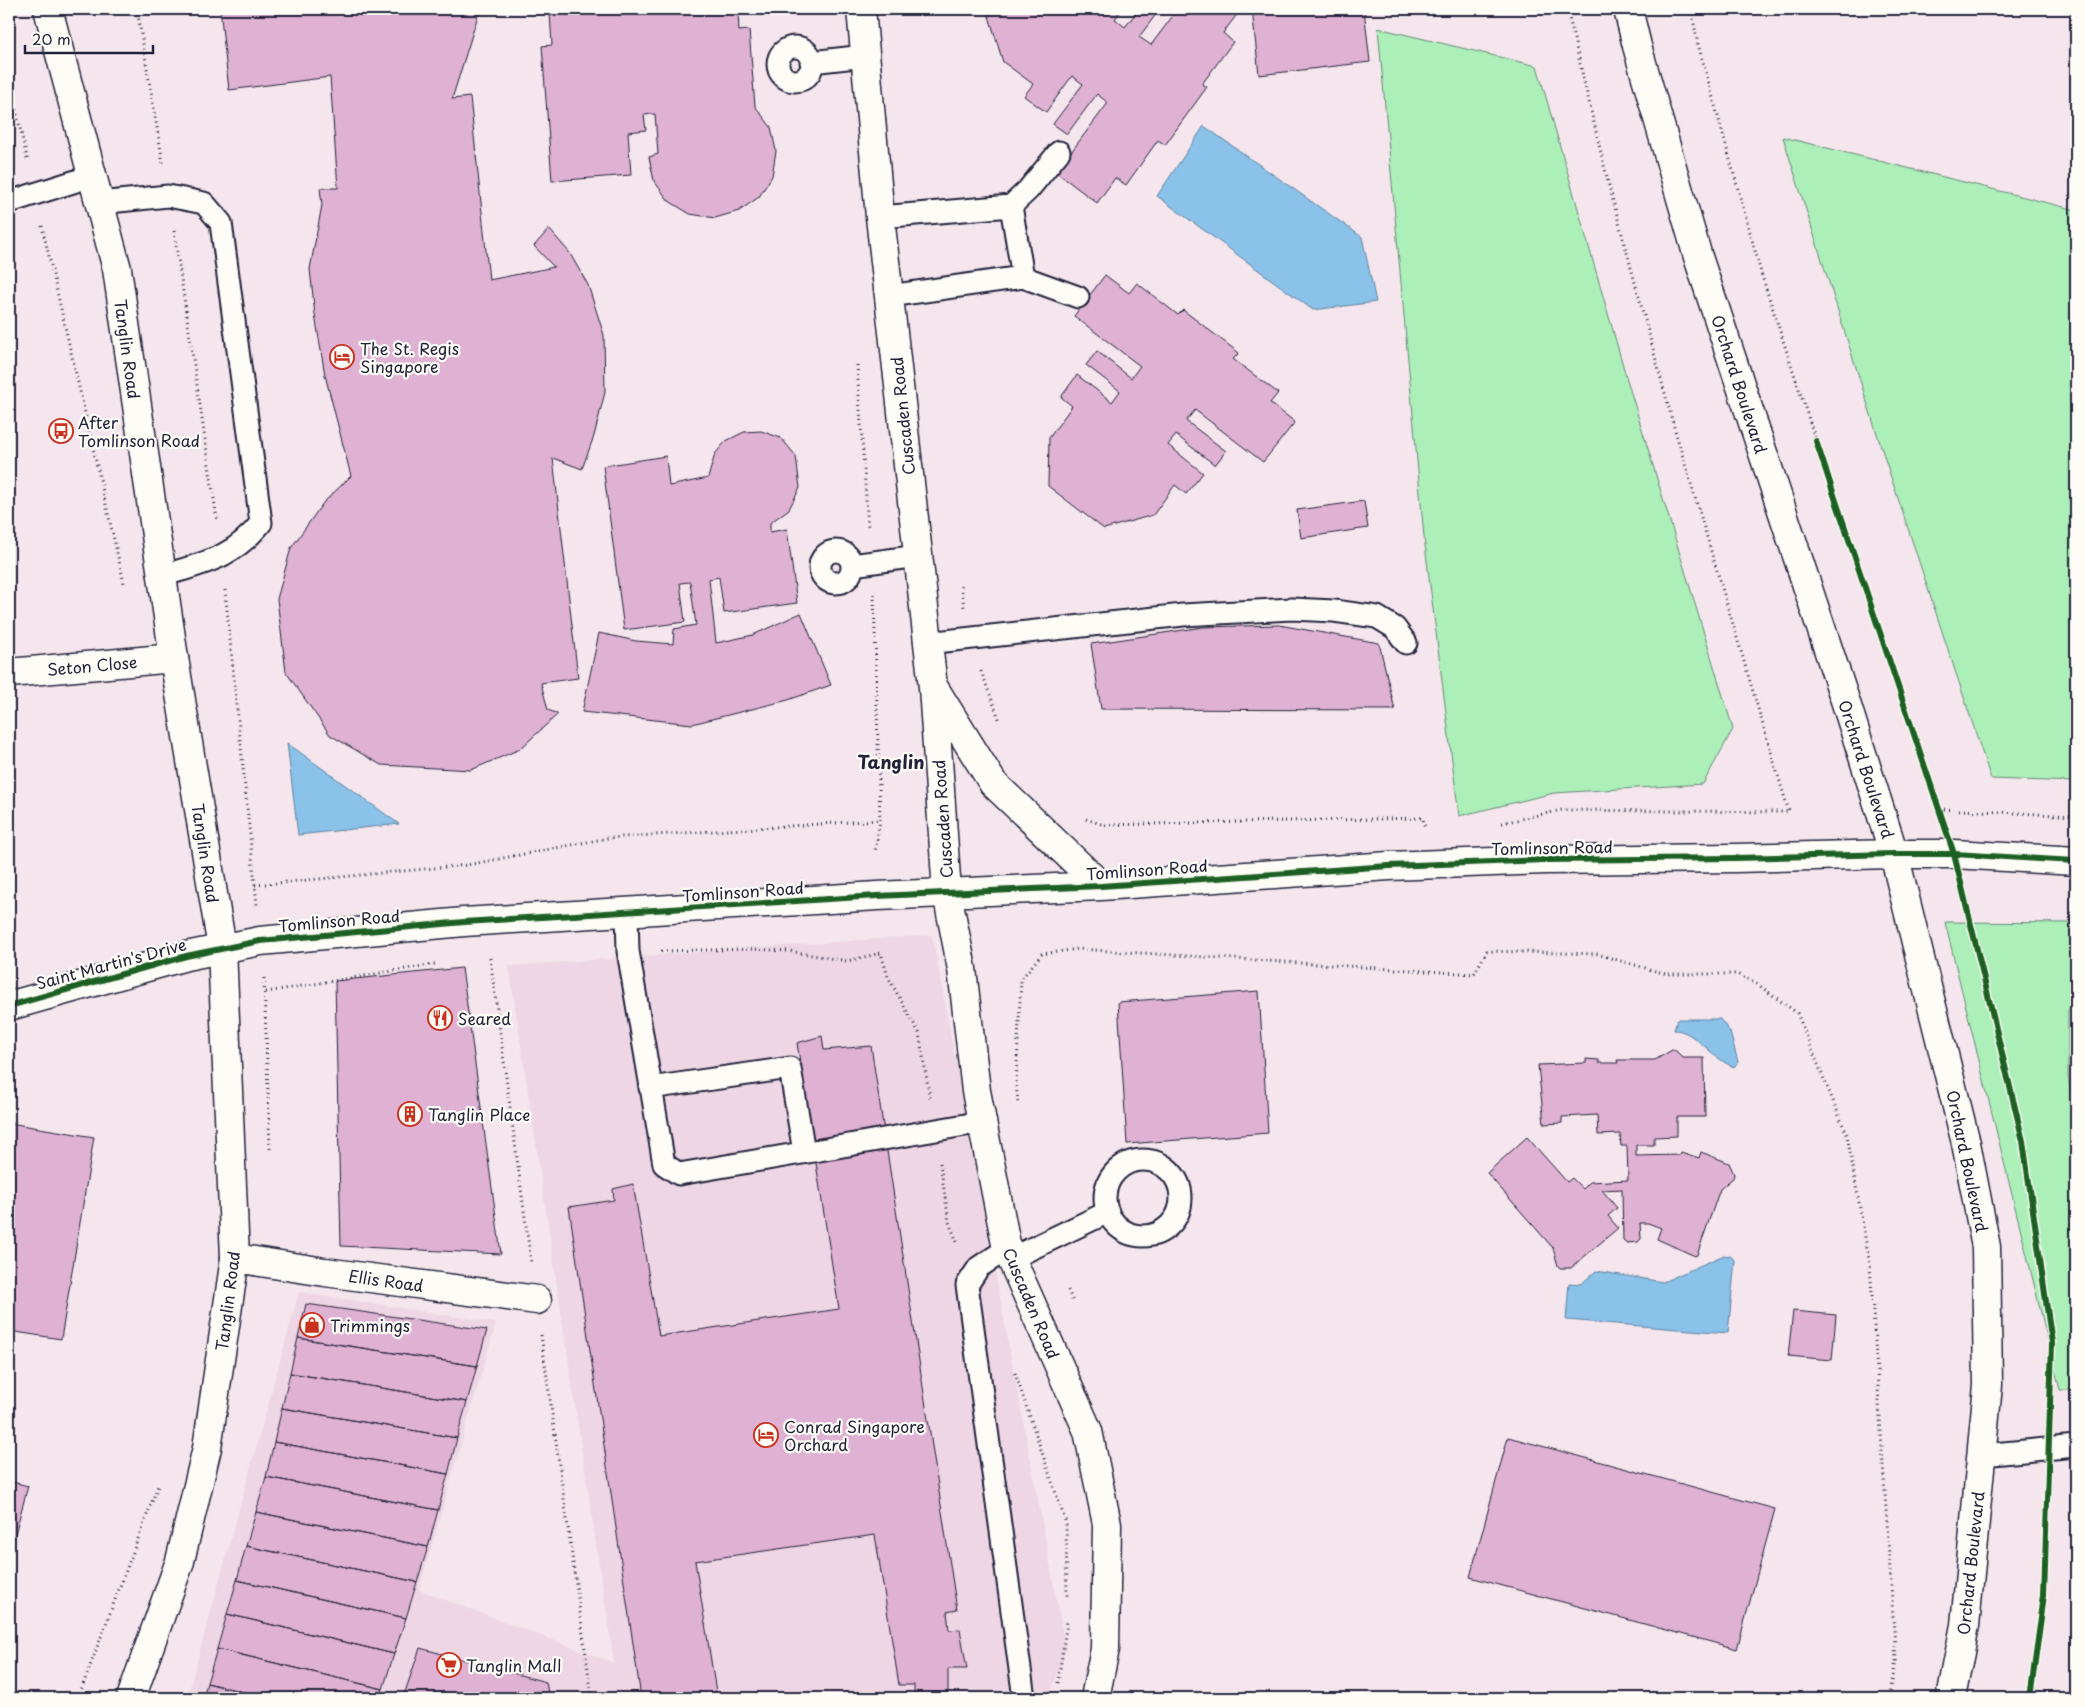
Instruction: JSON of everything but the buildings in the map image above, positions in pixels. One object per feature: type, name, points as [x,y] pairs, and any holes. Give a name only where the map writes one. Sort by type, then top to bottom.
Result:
[{"type":"street","name":"Tanglin Road","points":[[48,9],[116,270],[174,658],[222,948],[235,1258],[207,1448],[180,1561],[131,1698]]},
{"type":"street","name":"Cuscaden Road","points":[[861,9],[880,217],[933,687],[947,893],[962,969],[976,1091],[1009,1253],[1088,1431],[1107,1524],[1105,1649],[1095,1698]]},
{"type":"street","name":"Orchard Boulevard","points":[[1628,9],[1698,258],[1851,718],[1894,854],[1966,1143],[1986,1247],[1988,1385],[1965,1625],[1950,1698]]},
{"type":"street","name":"Seton Close","points":[[9,673],[174,658]]},
{"type":"street","points":[[933,687],[993,783],[1101,886]]},
{"type":"street","name":"Tomlinson Road","points":[[222,948],[260,941],[464,922],[947,893],[1101,886],[1389,866],[1545,860],[1894,854],[1954,854],[2076,861]]},
{"type":"street","name":"Saint Martin's Drive","points":[[9,1006],[186,956],[222,948]]},
{"type":"street","name":"Ellis Road","points":[[235,1258],[537,1300]]},
{"type":"lane","points":[[811,62],[865,56]]},
{"type":"lane","points":[[880,217],[1012,206],[1028,190],[1059,152]]},
{"type":"lane","points":[[9,202],[92,176]]},
{"type":"lane","points":[[99,203],[168,196],[204,202],[221,223],[261,523],[248,539],[222,557],[162,576]]},
{"type":"lane","points":[[1012,206],[1023,277]]},
{"type":"lane","points":[[889,296],[1023,277],[1078,296]]},
{"type":"lane","points":[[861,564],[918,556]]},
{"type":"lane","points":[[927,643],[1183,615],[1292,609],[1334,611],[1377,617],[1395,628],[1406,643]]},
{"type":"lane","points":[[627,913],[628,951],[664,1164],[679,1174],[983,1122]]},
{"type":"lane","points":[[650,1088],[790,1068],[804,1152]]},
{"type":"lane","points":[[1024,1698],[967,1285],[979,1267],[1108,1212]]},
{"type":"lane","points":[[1982,1455],[2076,1446]]},
{"type":"path","points":[[1495,824],[1562,810],[1789,812],[1674,427],[1608,182],[1567,9]]},
{"type":"path","points":[[1691,9],[1698,44],[1762,276],[1820,451]]},
{"type":"path","points":[[9,80],[126,593]]},
{"type":"path","points":[[857,364],[861,564],[874,600],[880,820],[875,853]]},
{"type":"path","points":[[960,580],[968,639],[1003,729]]},
{"type":"path","points":[[1936,800],[1954,854]]},
{"type":"path","points":[[1939,809],[2076,816]]},
{"type":"path","points":[[1078,816],[1104,825],[1423,818],[1426,832]]},
{"type":"path","points":[[255,885],[467,865],[608,838],[880,820]]},
{"type":"path","points":[[628,951],[750,949],[789,952],[847,961],[881,953]]},
{"type":"path","points":[[1021,979],[1042,954],[1078,949],[1474,974],[1487,951],[1597,954],[1666,974],[1737,974],[1760,986],[1797,1013],[1847,1135],[1870,1264],[1896,1661],[1889,1698]]},
{"type":"path","points":[[480,958],[500,958]]},
{"type":"path","points":[[266,992],[443,963]]},
{"type":"path","points":[[78,1698],[160,1480]]},
{"type":"shaded area","points":[[932,935],[1066,1650],[1049,1698],[187,1698],[299,1292],[496,1323],[419,1590],[614,1663],[509,966]]},
{"type":"green space","points":[[1378,28],[1537,66],[1628,383],[1733,729],[1703,784],[1554,793],[1459,816],[1424,537]]},
{"type":"green space","points":[[1783,137],[2076,210],[2076,782],[1991,779],[1884,456]]},
{"type":"green space","points":[[1945,922],[2076,923],[2076,995],[2068,1011],[2068,1075],[2076,1126],[2076,1390],[2060,1390]]},
{"type":"water","points":[[1204,126],[1362,237],[1376,302],[1313,310],[1157,196]]},
{"type":"water","points":[[287,743],[399,824],[298,835]]},
{"type":"water","points":[[1677,1019],[1720,1019],[1730,1032],[1738,1062],[1734,1067],[1726,1063],[1697,1040],[1682,1031],[1674,1030]]},
{"type":"water","points":[[1724,1255],[1730,1256],[1735,1260],[1728,1333],[1566,1320],[1569,1283],[1581,1284],[1596,1271],[1663,1282]]},
{"type":"cycle path","points":[[1816,441],[1954,854],[2023,1141],[2052,1343],[2044,1595],[2030,1698]]},
{"type":"cycle path","points":[[9,1006],[186,956],[260,941],[464,922],[877,896],[1101,886],[1389,866],[1545,860],[1954,854],[2076,861]]},
{"type":"place","name":"The St. Regis Singapore","points":[[342,357]]},
{"type":"place","name":"After Tomlinson Road","points":[[61,431]]},
{"type":"place","name":"Seared","points":[[440,1018]]},
{"type":"place","name":"Tanglin Place","points":[[410,1114]]},
{"type":"place","name":"Trimmings","points":[[312,1325]]},
{"type":"place","name":"Conrad Singapore Orchard","points":[[766,1435]]},
{"type":"place","name":"Tanglin Mall","points":[[449,1665]]},
{"type":"district","name":"Tanglin","points":[[891,761]]}]
